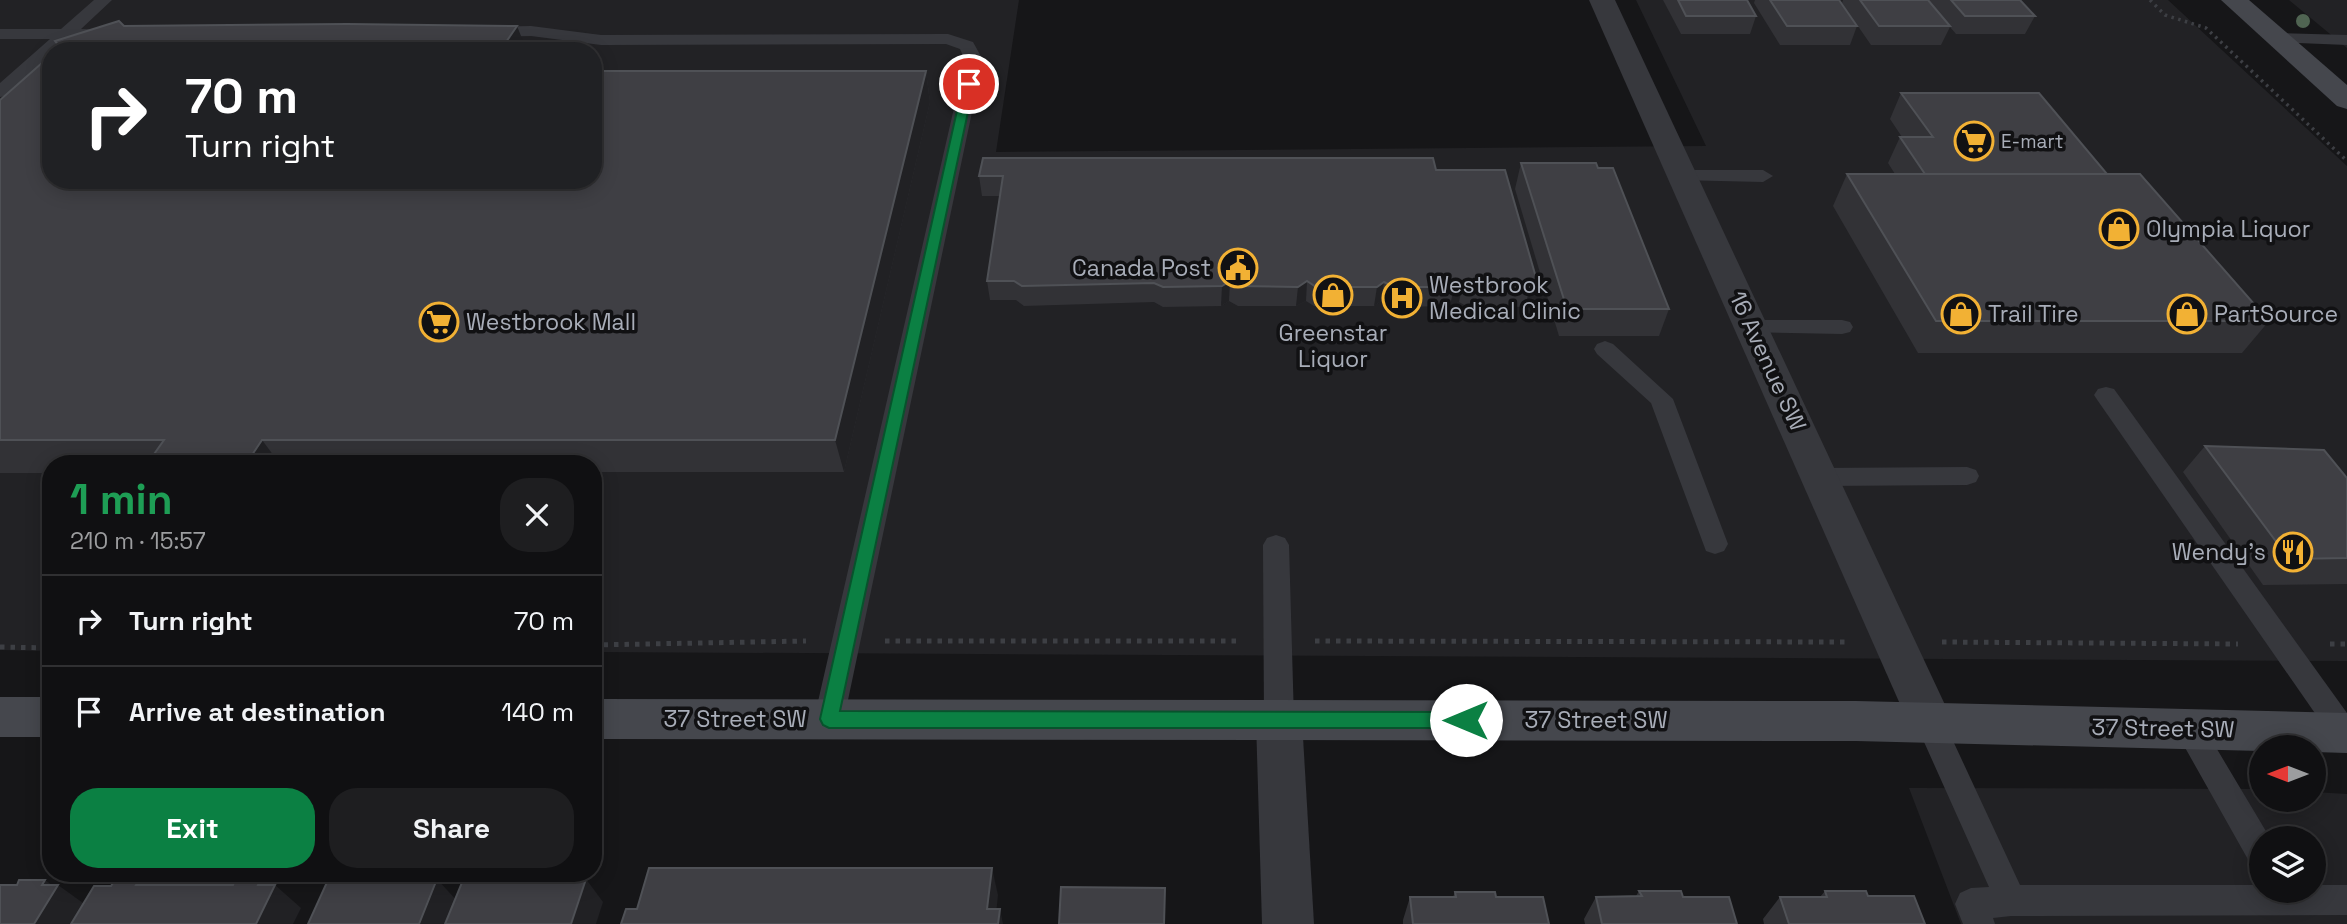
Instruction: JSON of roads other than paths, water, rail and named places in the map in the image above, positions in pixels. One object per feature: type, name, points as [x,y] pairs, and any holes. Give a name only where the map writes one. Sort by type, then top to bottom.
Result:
[{"type":"main road","points":[[2234,0],[2347,100]]},
{"type":"main road","points":[[0,717],[42,718]]},
{"type":"main road","name":"37 Street SW","points":[[602,719],[1931,724],[2189,728],[2346,734]]},
{"type":"street","name":"16 Avenue SW","points":[[1602,0],[1931,724]]},
{"type":"street","points":[[1279,720],[1288,924]]},
{"type":"lane","points":[[57,42],[104,0]]},
{"type":"lane","points":[[472,32],[531,32],[601,40],[948,39],[967,46],[974,60],[829,719]]},
{"type":"lane","points":[[0,34],[130,34]]},
{"type":"lane","points":[[2277,38],[2347,40]]},
{"type":"lane","points":[[0,92],[42,55]]},
{"type":"lane","points":[[1684,176],[1763,176]]},
{"type":"lane","points":[[1752,327],[1842,327]]},
{"type":"lane","points":[[1605,349],[1661,399],[1715,544]]},
{"type":"lane","points":[[2106,395],[2346,734]]},
{"type":"lane","points":[[1821,477],[1967,476]]},
{"type":"lane","points":[[1276,545],[1279,720]]},
{"type":"lane","points":[[1931,724],[2011,901]]},
{"type":"lane","points":[[2189,728],[2249,832]]},
{"type":"lane","points":[[1979,924],[1970,904],[2249,896]]},
{"type":"lane","points":[[2326,898],[2347,900]]},
{"type":"place","name":"E-mart","points":[[1974,141]]},
{"type":"place","name":"Olympia Liquor","points":[[2119,229]]},
{"type":"place","name":"Canada Post","points":[[1238,268]]},
{"type":"place","name":"Greenstar Liquor","points":[[1333,295]]},
{"type":"place","name":"Westbrook Medical Clinic","points":[[1402,298]]},
{"type":"place","name":"Trail Tire","points":[[1961,314]]},
{"type":"place","name":"PartSource","points":[[2187,314]]},
{"type":"place","name":"Westbrook Mall","points":[[439,322]]},
{"type":"place","name":"Wendy's","points":[[2293,552]]}]
